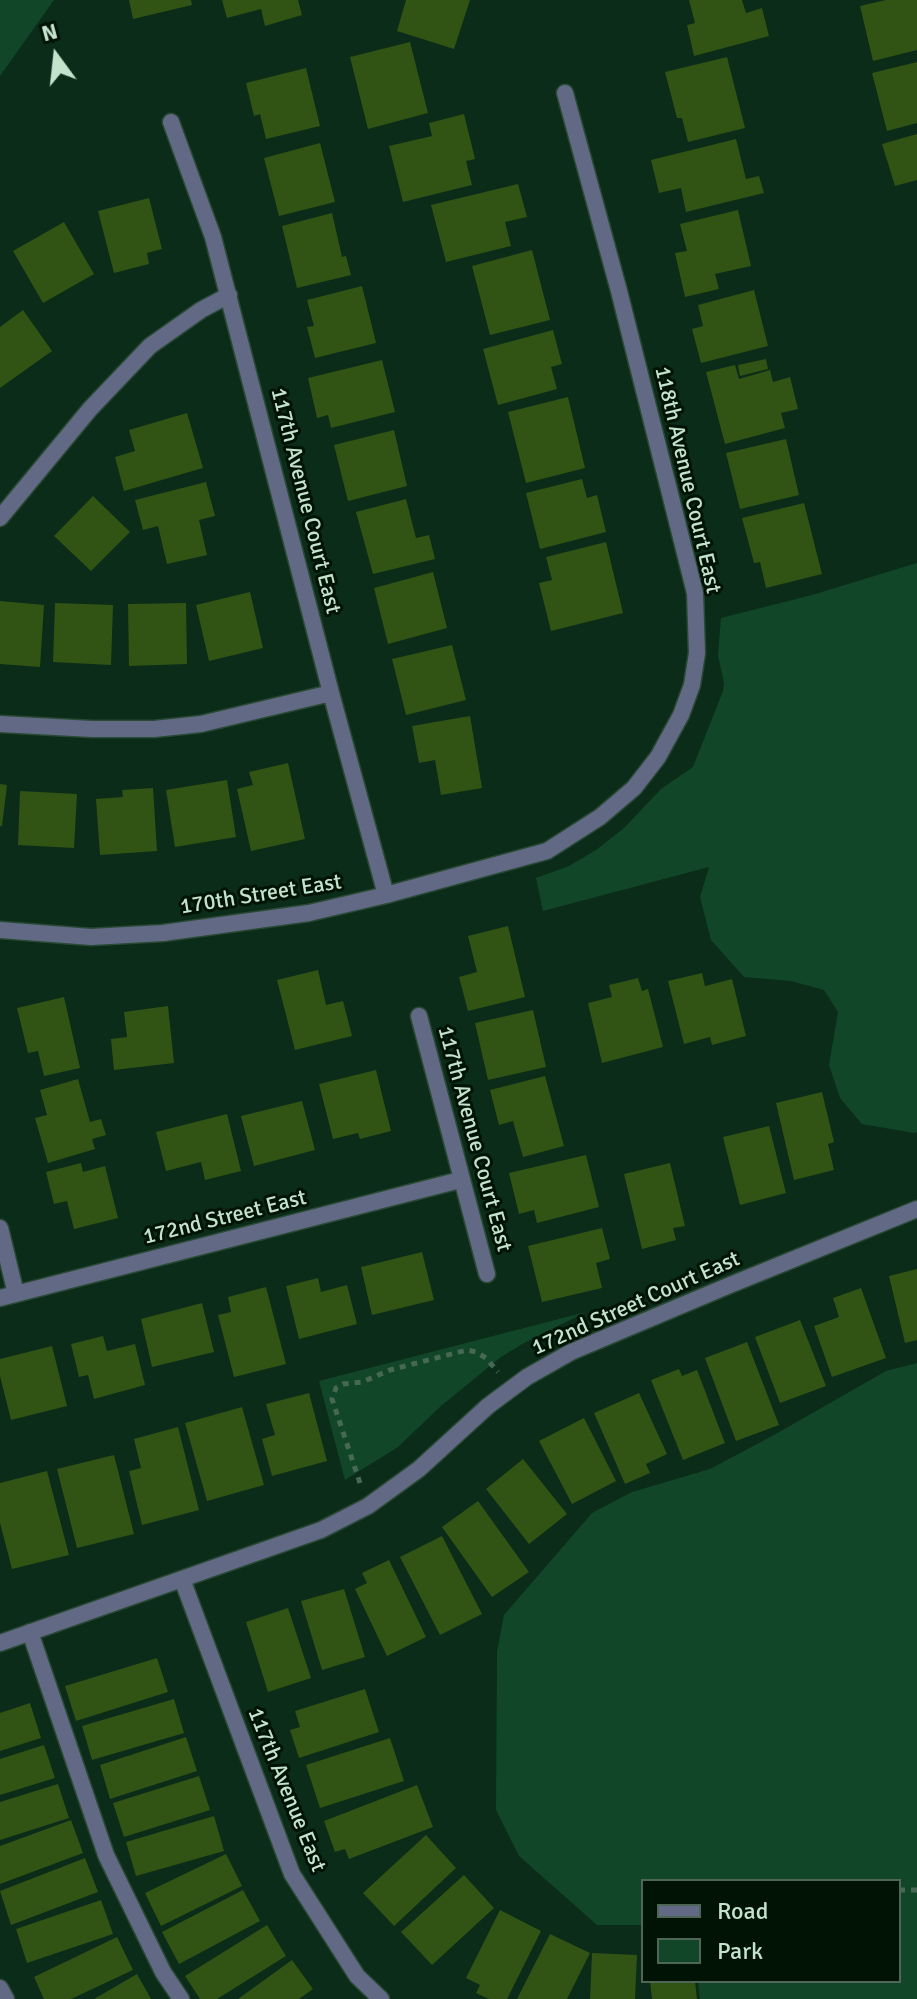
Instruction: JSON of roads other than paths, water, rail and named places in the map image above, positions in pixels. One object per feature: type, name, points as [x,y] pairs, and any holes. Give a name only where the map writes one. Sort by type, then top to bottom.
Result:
[{"type":"street","name":"118th Avenue Court East","points":[[524,857],[547,851],[567,840],[634,788],[658,757],[681,715],[692,685],[697,653],[695,593],[619,291],[565,93]]},
{"type":"street","name":"117th Avenue Court East","points":[[171,122],[206,214],[229,295],[386,895]]},
{"type":"street","points":[[0,518],[90,409],[150,346],[201,310],[229,295]]},
{"type":"street","points":[[0,724],[154,729],[201,724],[331,693]]},
{"type":"street","name":"170th Street East","points":[[0,930],[91,937],[163,933],[309,913],[524,857]]},
{"type":"street","name":"117th Avenue Court East","points":[[419,1016],[487,1274]]},
{"type":"street","name":"172nd Street East","points":[[8,1296],[460,1180]]},
{"type":"street","name":"172nd Street Court East","points":[[0,1643],[321,1530],[370,1504],[419,1469],[488,1406],[527,1377],[571,1352],[917,1209]]},
{"type":"street","points":[[0,1228],[8,1296]]},
{"type":"street","name":"117th Avenue East","points":[[182,1579],[292,1874],[357,1976],[381,1999]]},
{"type":"street","points":[[30,1632],[106,1855],[163,1972],[181,1999]]},
{"type":"street","points":[[0,1988],[6,1999]]}]
